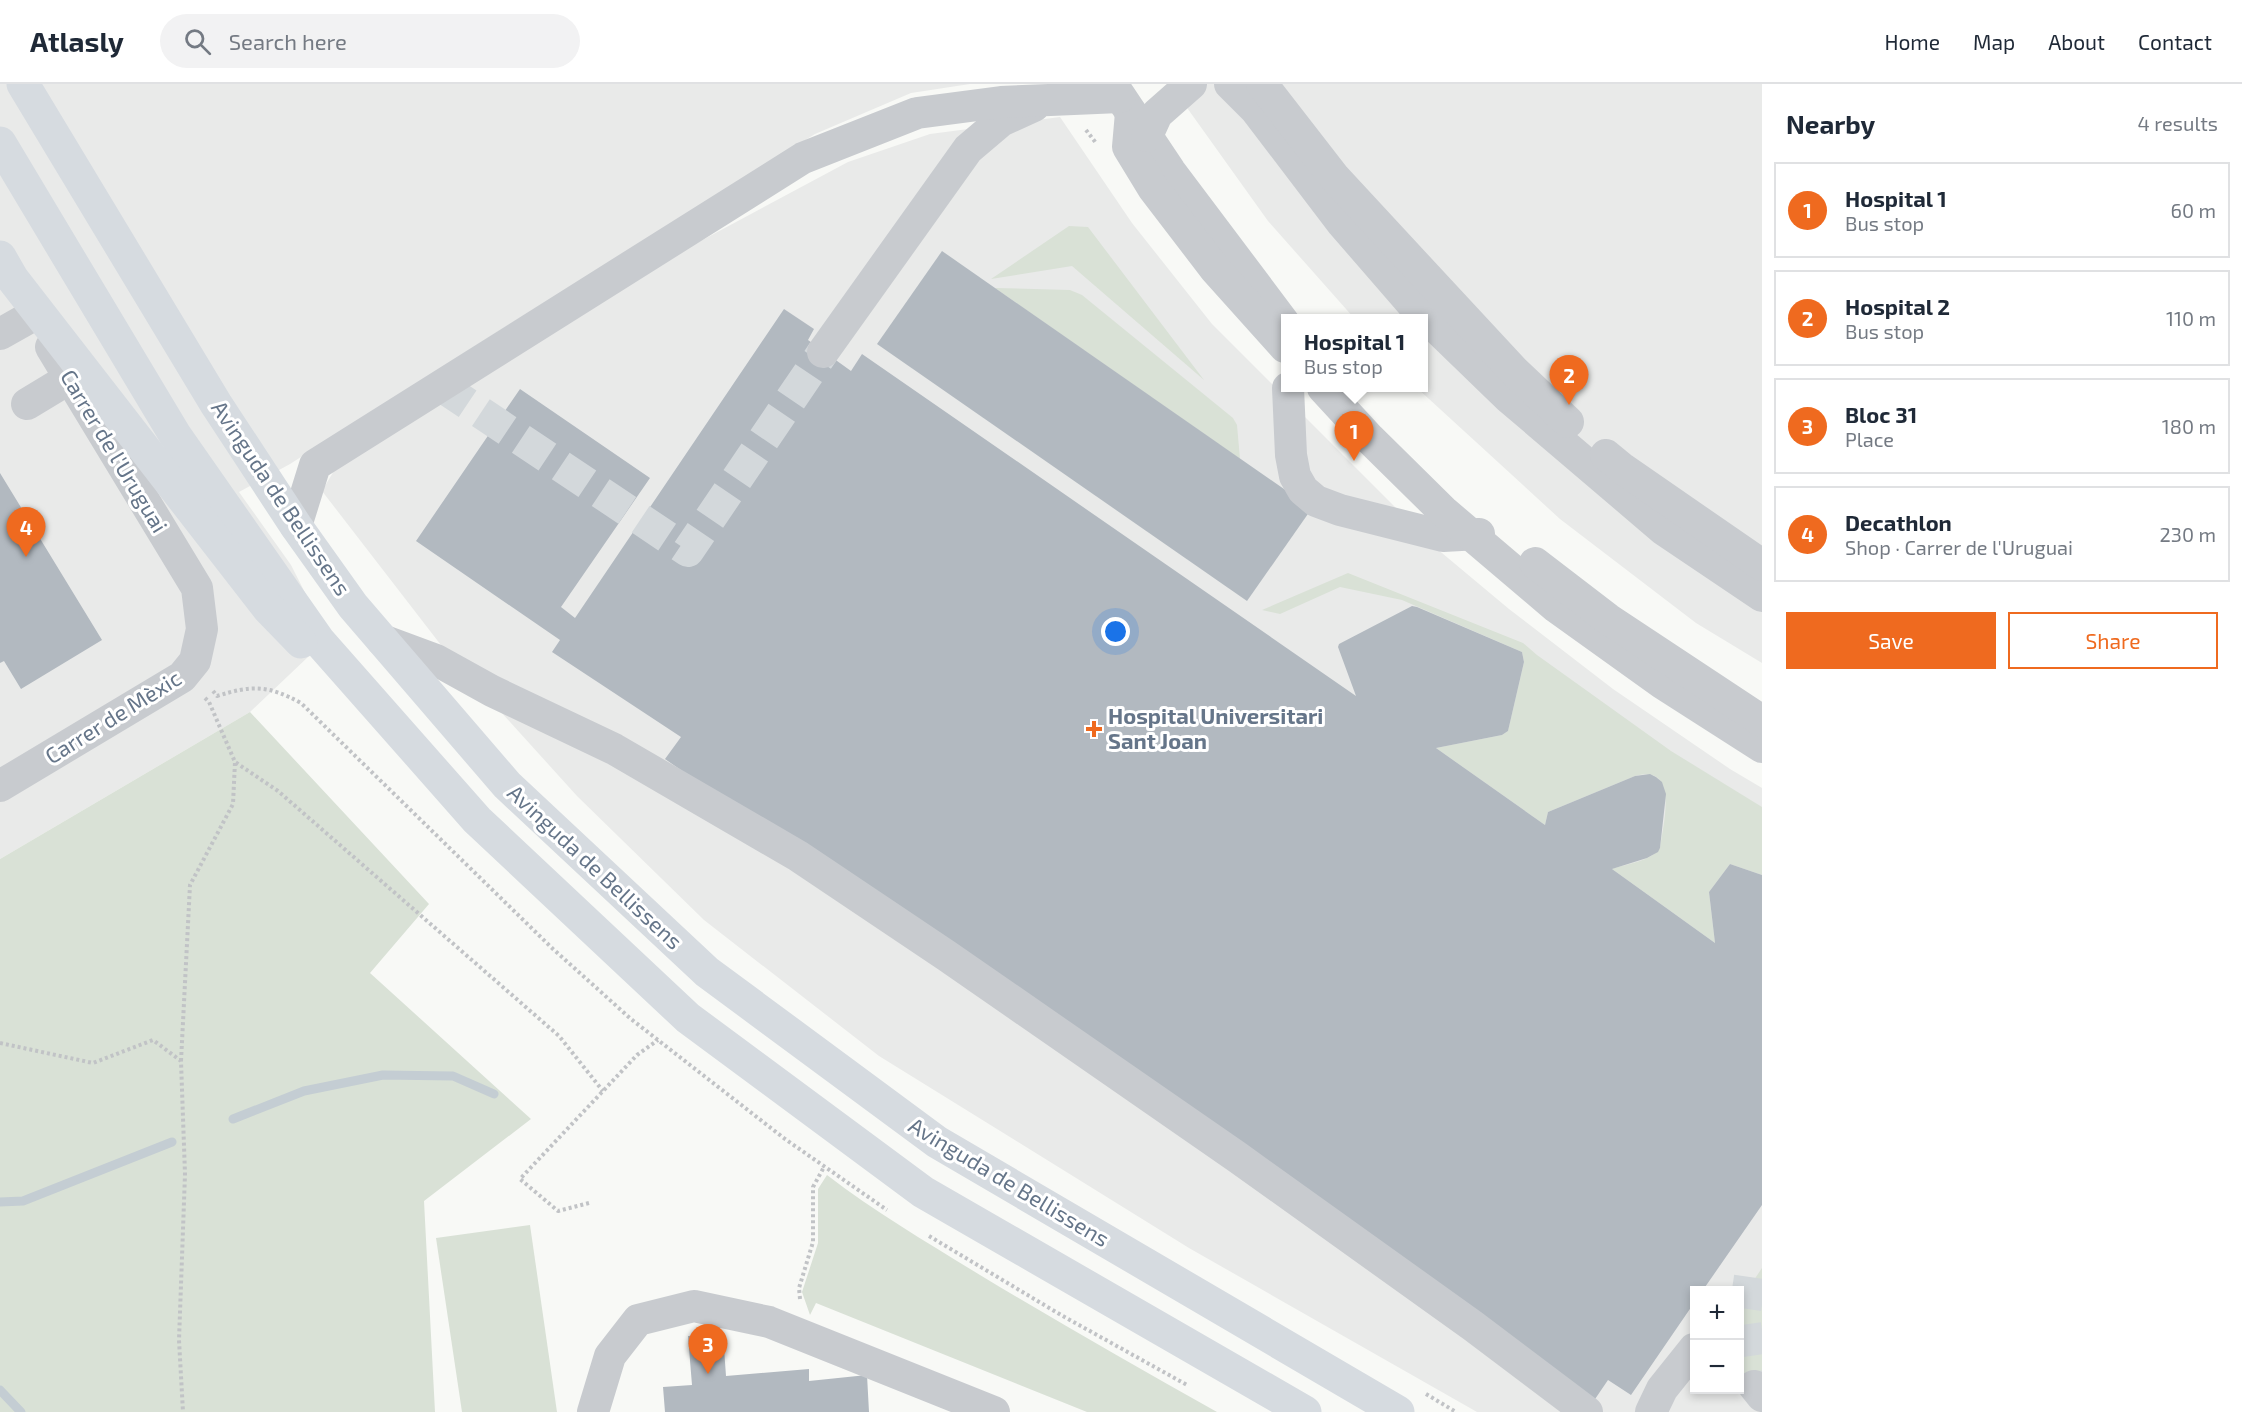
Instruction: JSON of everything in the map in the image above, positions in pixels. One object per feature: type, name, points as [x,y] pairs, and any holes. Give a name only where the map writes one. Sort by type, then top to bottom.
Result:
[{"type":"main road","name":"Avinguda de Bellissens","points":[[23,84],[216,404],[296,526],[353,606],[507,785],[707,972],[937,1142],[1398,1412]]},
{"type":"main road","name":"Avinguda de Bellissens","points":[[0,143],[175,435],[319,641],[477,819],[688,1018],[923,1192],[1305,1412]]},
{"type":"main road","points":[[6,267],[268,608],[477,819]]},
{"type":"street","points":[[296,526],[315,465],[803,158],[916,112],[1001,102],[1079,97],[1158,114],[1191,84]]},
{"type":"street","points":[[1230,84],[1256,110],[1342,223],[1424,314]]},
{"type":"street","points":[[1262,84],[1335,177],[1514,371],[1623,469],[1762,565]]},
{"type":"street","points":[[823,352],[968,149],[1001,121],[1045,100]]},
{"type":"street","points":[[1127,107],[1170,171],[1281,319]]},
{"type":"street","points":[[1127,107],[1128,147],[1154,188],[1215,269],[1281,342]]},
{"type":"street","name":"Carrer de l'Uruguai","points":[[6,267],[32,316],[197,588],[202,629]]},
{"type":"street","points":[[0,334],[32,316]]},
{"type":"street","points":[[1428,318],[1508,398],[1664,530],[1762,596]]},
{"type":"street","points":[[27,404],[70,378]]},
{"type":"street","points":[[1288,392],[1291,455],[1295,476],[1303,490],[1316,501],[1340,510],[1443,536],[1485,534]]},
{"type":"street","points":[[1328,392],[1434,503],[1485,534],[1762,721]]},
{"type":"street","points":[[1350,392],[1556,607],[1662,683],[1762,747]]},
{"type":"street","name":"Carrer de Mèxic","points":[[0,786],[182,677],[195,661],[202,629]]},
{"type":"street","points":[[382,640],[436,660],[492,691],[614,749],[798,856],[957,962],[1246,1164],[1473,1326],[1587,1412]]},
{"type":"street","points":[[593,1412],[610,1356],[638,1320],[694,1306],[769,1322],[994,1412]]},
{"type":"street","points":[[1651,1412],[1662,1389],[1690,1355]]},
{"type":"path","points":[[182,677],[209,702],[235,762],[233,804],[190,885],[181,1061],[186,1174],[179,1340],[183,1412]]},
{"type":"path","points":[[235,762],[278,791],[559,1036],[603,1091]]},
{"type":"path","points":[[589,1203],[558,1211],[520,1179],[637,1055],[688,1018]]},
{"type":"path","points":[[0,1043],[93,1063],[153,1040],[181,1061]]},
{"type":"path","points":[[801,1304],[799,1288],[813,1242],[813,1187],[824,1167]]},
{"type":"path","points":[[1426,1394],[1456,1412]]},
{"type":"shaded area","points":[[0,84],[970,84],[911,93],[815,134],[290,464],[239,492],[291,565],[328,638],[250,712],[0,859]]},
{"type":"shaded area","points":[[1170,84],[1762,84],[1762,663],[1696,623],[1560,519],[1421,392],[1428,392],[1428,314],[1350,314],[1268,221]]},
{"type":"shaded area","name":"Hospital Universitari Sant Joan","points":[[1060,117],[1132,223],[1212,324],[1436,548],[1509,609],[1613,689],[1730,769],[1762,788],[1762,1412],[1477,1412],[1189,1248],[879,1056],[704,920],[577,796],[444,649],[322,491],[338,464],[695,244],[848,162],[930,134]]},
{"type":"shaded area","points":[[1069,226],[1088,227],[1204,380],[1072,266],[991,279]]},
{"type":"shaded area","points":[[995,288],[1070,290],[1082,295],[1233,418],[1237,425],[1240,459]]},
{"type":"shaded area","points":[[1348,573],[1523,643],[1671,751],[1762,807],[1762,875],[1730,864],[1709,892],[1715,943],[1612,869],[1645,859],[1660,848],[1666,798],[1658,779],[1649,774],[1635,776],[1548,812],[1545,825],[1436,748],[1502,735],[1508,731],[1524,662],[1522,652],[1402,600],[1340,587],[1280,614],[1262,610]]},
{"type":"shaded area","points":[[250,712],[429,904],[370,973],[531,1119],[424,1201],[435,1412],[0,1412],[0,859]]},
{"type":"shaded area","points":[[827,1175],[921,1239],[980,1275],[1217,1412],[1087,1412],[816,1303],[810,1315],[802,1292],[818,1243],[818,1189]]},
{"type":"shaded area","points":[[530,1225],[557,1412],[462,1412],[436,1238]]},
{"type":"shaded area","points":[[1762,1268],[1762,1400],[1742,1394],[1744,1394],[1744,1295]]},
{"type":"building","points":[[942,251],[1294,496],[1310,511],[1247,601],[877,344]]},
{"type":"building","name":"Hospital Universitari Sant Joan","points":[[784,309],[814,329],[808,340],[851,371],[862,354],[1356,696],[1338,647],[1339,644],[1412,606],[1522,652],[1524,662],[1508,731],[1502,735],[1436,748],[1545,825],[1548,812],[1635,776],[1650,774],[1656,777],[1662,782],[1666,794],[1660,848],[1658,852],[1647,858],[1612,869],[1715,943],[1709,892],[1730,864],[1762,875],[1762,1205],[1706,1286],[1690,1286],[1690,1309],[1631,1395],[1608,1380],[1591,1405],[665,759],[681,737],[552,652],[560,640],[416,541],[520,389],[650,478],[561,607],[575,618]]},
{"type":"building","points":[[0,473],[102,640],[21,689],[4,661],[0,663]]},
{"type":"building","points":[[723,1334],[726,1376],[809,1369],[809,1381],[867,1375],[869,1412],[665,1412],[663,1387],[692,1385],[688,1336]]},
{"type":"waterway","points":[[233,1119],[304,1091],[383,1075],[453,1076],[494,1094]]},
{"type":"waterway","points":[[0,1202],[23,1201],[172,1142]]},
{"type":"waterway","points":[[0,1390],[21,1412]]},
{"type":"tunnel","points":[[441,386],[688,551],[823,352]]},
{"type":"tunnel","points":[[1750,1277],[1744,1317],[1754,1386]]},
{"type":"place","name":"Hospital 2","points":[[1569,405]]},
{"type":"place","name":"Hospital 1","points":[[1354,461]]},
{"type":"place","name":"Decathlon","points":[[26,557]]},
{"type":"place","name":"Hospital Universitari Sant Joan","points":[[1094,729]]},
{"type":"place","name":"Bloc 31","points":[[708,1374]]}]
